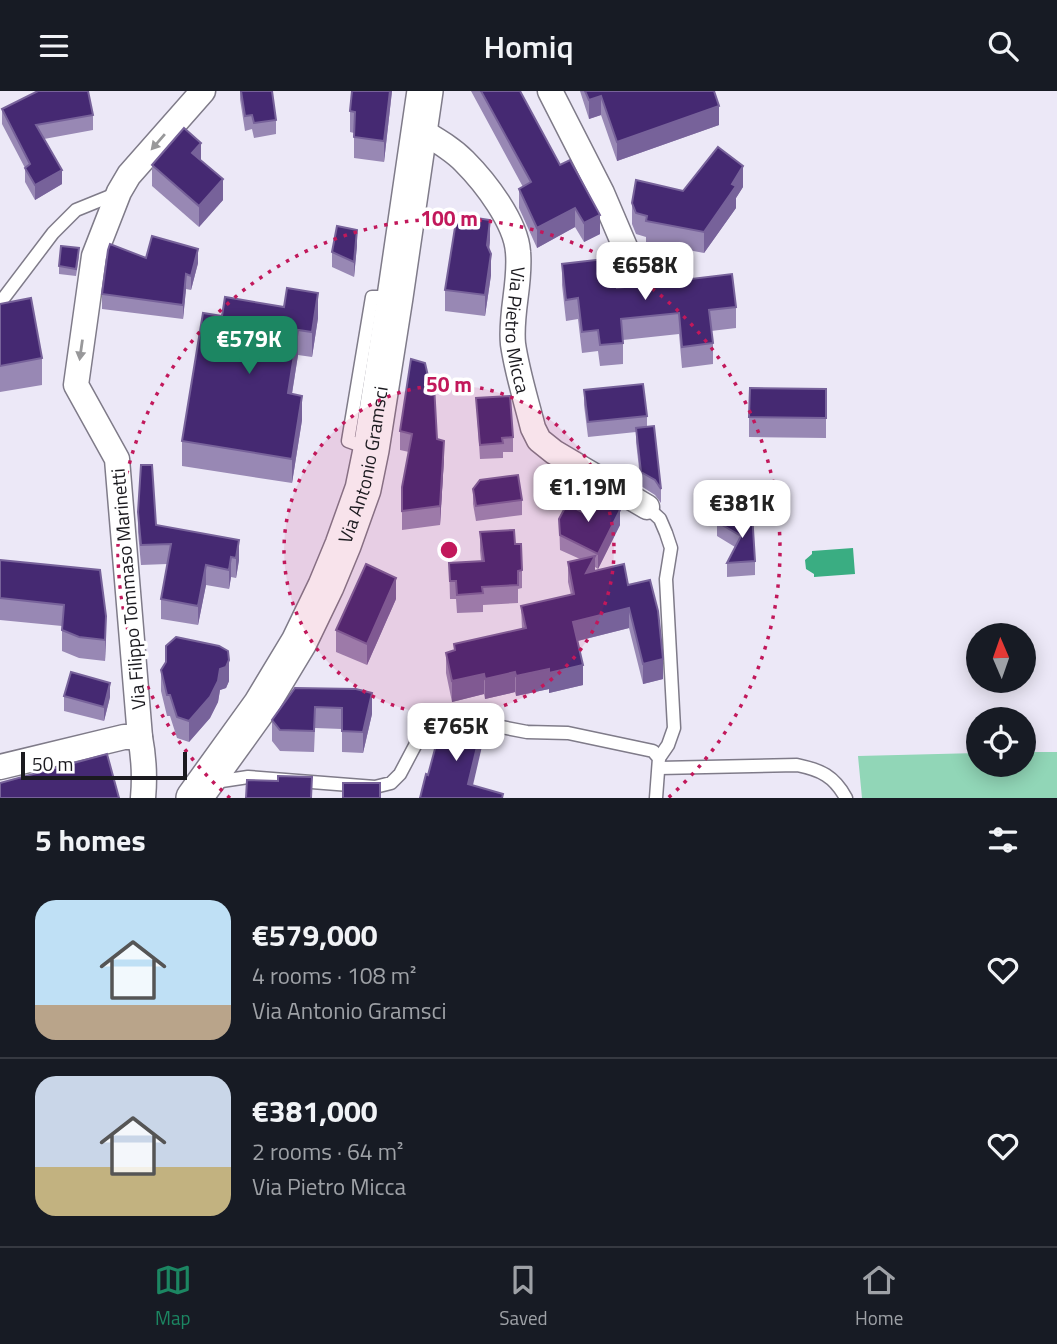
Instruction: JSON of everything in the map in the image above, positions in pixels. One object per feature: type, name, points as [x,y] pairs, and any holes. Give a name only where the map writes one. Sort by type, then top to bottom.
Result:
[{"type":"main road","name":"Via Antonio Gramsci","points":[[199,791],[261,705],[299,642],[326,586],[363,489],[425,91]]},
{"type":"street","name":"Via Filippo Tommaso Marinetti","points":[[143,798],[145,778],[117,459],[76,385],[94,256],[118,192],[129,175],[203,91]]},
{"type":"street","points":[[550,91],[602,193],[640,282]]},
{"type":"street","name":"Via Pietro Micca","points":[[420,130],[464,161],[506,216],[515,236],[518,252],[513,343],[533,428],[539,440],[554,453],[647,506]]},
{"type":"street","points":[[0,767],[124,737],[140,737]]},
{"type":"lane","points":[[0,303],[53,233],[76,210],[118,192]]},
{"type":"lane","points":[[647,506],[660,519],[671,548],[666,579],[674,728],[659,763],[656,798]]},
{"type":"lane","points":[[199,791],[248,777],[375,787],[391,783],[400,774],[428,721],[444,716],[527,732],[568,733],[591,737],[653,751],[659,763]]},
{"type":"lane","points":[[659,763],[797,765],[828,775],[841,787],[846,798]]},
{"type":"shaded area","points":[[853,548],[855,574],[814,577],[814,574],[806,569],[805,560],[812,551]]},
{"type":"shaded area","points":[[1036,752],[1057,752],[1057,798],[862,798],[858,756],[966,753],[966,777],[1036,777]]},
{"type":"building","points":[[38,91],[88,91],[93,115],[36,125],[62,170],[35,185],[25,168],[30,164],[2,109]]},
{"type":"building","points":[[241,91],[272,91],[276,120],[254,123],[252,115],[245,116]]},
{"type":"building","points":[[352,91],[390,91],[384,141],[354,137],[355,112],[350,111]]},
{"type":"building","points":[[481,91],[520,91],[560,165],[570,160],[600,215],[584,223],[575,208],[537,228],[519,189],[531,182]]},
{"type":"building","points":[[585,91],[714,91],[719,106],[617,142],[601,96],[589,100]]},
{"type":"building","points":[[184,128],[201,143],[192,153],[223,179],[199,206],[152,165]]},
{"type":"building","points":[[718,147],[743,166],[732,184],[736,186],[704,232],[646,221],[647,216],[636,213],[632,203],[636,180],[683,191]]},
{"type":"building","points":[[457,215],[490,220],[487,245],[491,254],[485,295],[445,290]]},
{"type":"building","points":[[337,226],[357,230],[354,262],[332,252]]},
{"type":"building","points":[[152,236],[198,249],[191,276],[186,274],[183,305],[102,294],[110,244],[146,258]]},
{"type":"building","points":[[61,246],[79,248],[76,269],[59,266]]},
{"type":"building","points":[[604,259],[606,274],[615,273],[617,288],[732,274],[736,307],[709,310],[713,343],[682,347],[679,313],[621,319],[623,343],[600,345],[598,330],[582,332],[578,298],[566,300],[562,264]]},
{"type":"building","points":[[287,288],[318,293],[312,332],[298,330],[288,393],[302,396],[292,459],[182,441],[203,313],[222,316],[225,297],[284,307]]},
{"type":"building","points":[[31,298],[42,358],[0,366],[0,304]]},
{"type":"building","points":[[411,359],[425,363],[430,385],[434,385],[437,439],[444,441],[440,506],[402,511],[402,487],[412,434],[400,431]]},
{"type":"building","points":[[643,384],[647,416],[588,422],[584,390]]},
{"type":"building","points":[[750,388],[826,389],[826,418],[749,417]]},
{"type":"building","points":[[510,396],[513,437],[502,438],[503,443],[480,445],[476,398]]},
{"type":"building","points":[[654,426],[661,489],[655,480],[641,472],[636,428]]},
{"type":"building","points":[[141,465],[152,465],[156,525],[239,540],[236,558],[231,557],[229,570],[206,565],[198,606],[161,599],[171,544],[141,545],[138,512]]},
{"type":"building","points":[[518,475],[522,500],[476,506],[473,489],[480,480]]},
{"type":"building","points":[[598,499],[620,510],[598,554],[560,535],[559,519],[567,504],[582,512],[587,500],[595,504]]},
{"type":"building","points":[[752,513],[755,561],[727,563],[741,536],[717,522],[749,519]]},
{"type":"building","points":[[514,530],[515,544],[521,544],[522,570],[518,571],[518,585],[482,587],[483,593],[457,595],[456,581],[450,581],[449,563],[484,561],[480,532]]},
{"type":"building","points":[[595,556],[586,573],[624,564],[628,585],[650,580],[658,611],[663,659],[643,664],[629,608],[573,622],[583,665],[549,673],[549,669],[516,676],[515,672],[485,679],[484,674],[452,681],[446,653],[455,650],[454,644],[526,628],[521,606],[574,594],[568,562]]},
{"type":"building","points":[[0,560],[100,570],[106,616],[105,640],[79,637],[62,630],[64,605],[0,598]]},
{"type":"building","points":[[366,564],[396,578],[367,644],[336,630]]},
{"type":"building","points":[[176,637],[219,646],[228,651],[229,660],[226,667],[220,669],[218,681],[210,697],[189,721],[177,717],[170,695],[167,695],[161,670],[166,662],[166,646]]},
{"type":"building","points":[[71,672],[110,683],[104,707],[64,696]]},
{"type":"building","points":[[295,688],[356,689],[372,693],[363,732],[342,731],[342,708],[315,707],[314,731],[280,730],[272,720]]},
{"type":"building","points":[[450,714],[483,722],[468,784],[503,794],[502,798],[420,798],[436,745],[441,747]]},
{"type":"building","points":[[107,754],[119,798],[0,798],[0,783]]},
{"type":"building","points":[[278,776],[312,777],[311,798],[246,798],[247,780],[278,781]]},
{"type":"building","points":[[343,783],[380,783],[380,798],[343,798]]}]
